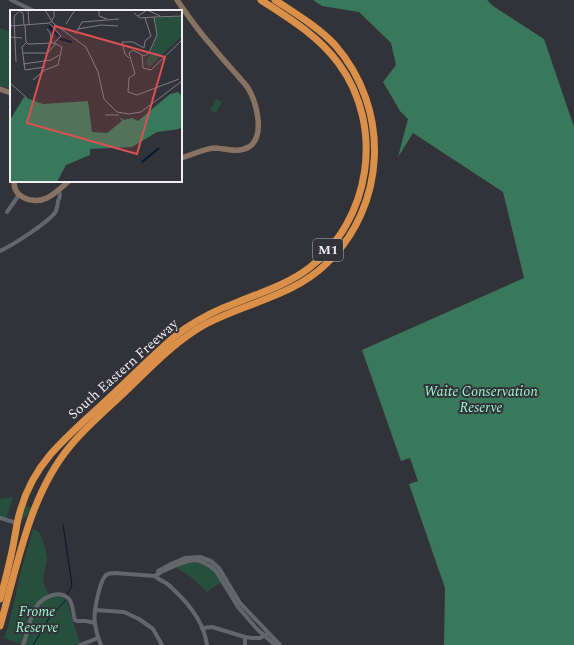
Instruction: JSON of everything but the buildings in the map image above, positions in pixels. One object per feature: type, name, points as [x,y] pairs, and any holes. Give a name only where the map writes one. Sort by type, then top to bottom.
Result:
[{"type":"highway","name":"South Eastern Freeway","points":[[27,492],[47,459],[68,436],[184,329],[215,311],[280,285],[305,271],[323,256],[335,243],[352,214],[364,181],[367,147],[362,112],[356,96],[340,65],[325,48],[304,29],[261,0]]},
{"type":"highway","name":"South Eastern Freeway","points":[[51,472],[72,444],[96,419],[155,363],[187,336],[201,326],[217,318],[282,293],[312,276],[338,252],[360,218],[370,191],[375,157],[375,140],[372,122],[362,89],[348,64],[334,45],[308,22],[275,0]]},
{"type":"highway","points":[[27,492],[42,474],[51,472]]},
{"type":"highway","name":"M1","points":[[0,626],[34,509],[51,472]]},
{"type":"highway","name":"M1","points":[[0,599],[1,590],[10,560],[17,522],[27,492]]},
{"type":"highway","points":[[17,522],[23,521],[34,509]]},
{"type":"highway","points":[[17,522],[22,525],[25,537]]},
{"type":"street","points":[[10,0],[32,10]]},
{"type":"street","points":[[177,0],[211,46],[248,89],[253,100],[258,121],[258,133],[255,140],[247,148],[237,150],[216,148],[206,149],[182,158]]},
{"type":"street","points":[[0,89],[10,93]]},
{"type":"street","points":[[14,182],[16,189],[20,195],[33,201],[47,198],[68,182]]},
{"type":"street","points":[[0,251],[10,246],[47,220],[53,214],[56,210],[60,195],[58,190]]},
{"type":"street","points":[[7,212],[20,195]]},
{"type":"street","points":[[0,518],[17,522]]},
{"type":"street","points":[[155,576],[157,572],[176,561],[185,558],[200,557],[206,559],[219,568],[240,603],[275,645]]},
{"type":"street","points":[[101,645],[95,624],[94,610],[102,582],[106,575],[115,573],[155,576],[167,584],[194,612],[202,628],[207,645]]},
{"type":"street","points":[[23,645],[32,615],[37,606],[49,596],[58,595],[66,597],[72,605],[75,620],[95,624]]},
{"type":"street","points":[[94,610],[124,612],[139,619],[152,629],[162,645]]},
{"type":"street","points":[[202,628],[212,627],[245,637],[259,638],[267,634]]},
{"type":"street","points":[[267,634],[280,645]]},
{"type":"street","points":[[245,637],[246,645]]},
{"type":"street","points":[[80,645],[98,638]]},
{"type":"green space","name":"Waite Conservation Reserve","points":[[313,0],[487,0],[493,6],[544,39],[574,127],[574,645],[444,645],[445,588],[409,484],[418,481],[410,458],[401,461],[362,350],[524,278],[503,192],[413,133],[398,157],[408,119],[400,111],[383,82],[396,65],[391,43],[359,12],[322,6]]},
{"type":"green space","points":[[0,28],[10,32],[10,89],[0,86]]},
{"type":"green space","points":[[216,99],[222,102],[216,113],[210,110]]},
{"type":"green space","points":[[13,497],[6,520],[0,518],[0,499]]},
{"type":"green space","points":[[26,505],[31,508],[26,517],[21,520]]},
{"type":"green space","name":"Frome Reserve","points":[[33,529],[39,532],[45,547],[47,558],[43,581],[49,595],[58,595],[66,599],[80,643],[74,645],[23,645],[4,638]]},
{"type":"green space","points":[[193,557],[211,561],[226,579],[207,592],[192,578],[171,564]]},
{"type":"waterway","points":[[63,525],[72,585],[67,595]]},
{"type":"waterway","points":[[33,645],[50,617],[67,598]]}]
